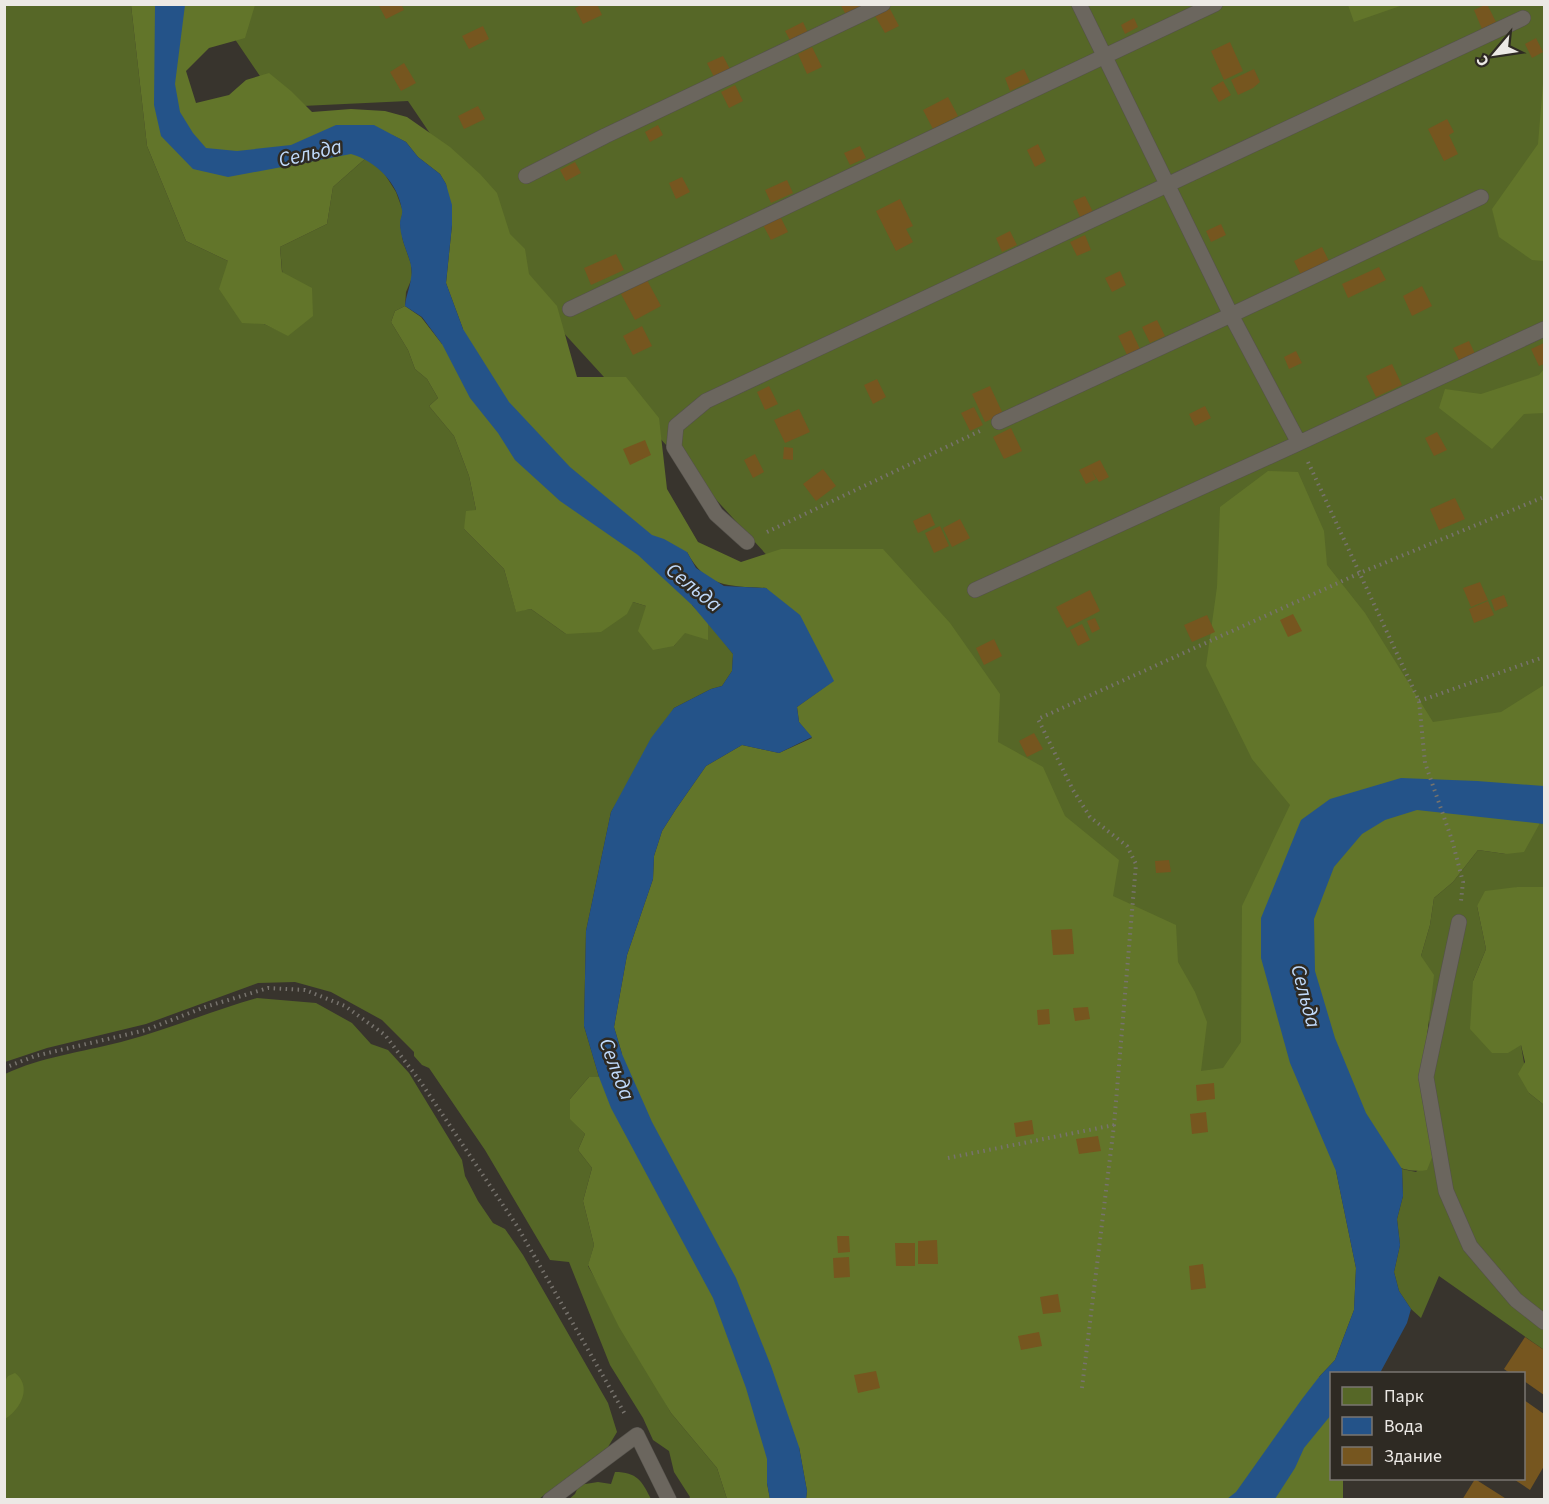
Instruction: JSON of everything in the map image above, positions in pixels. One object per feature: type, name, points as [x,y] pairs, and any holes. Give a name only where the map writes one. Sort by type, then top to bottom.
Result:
[{"type":"lane","points":[[526,176],[883,4]]},
{"type":"lane","points":[[1080,4],[1232,315],[1299,443]]},
{"type":"lane","points":[[570,309],[1215,4]]},
{"type":"lane","points":[[747,542],[716,514],[674,447],[676,426],[706,401],[1522,18]]},
{"type":"lane","points":[[999,422],[1481,197]]},
{"type":"lane","points":[[975,590],[1545,329]]},
{"type":"lane","points":[[1459,922],[1426,1077],[1446,1191],[1470,1246],[1516,1300],[1545,1323]]},
{"type":"lane","points":[[550,1500],[637,1435],[669,1500]]},
{"type":"path","points":[[747,542],[999,422]]},
{"type":"path","points":[[1299,443],[1419,701],[1425,763],[1452,840],[1463,882],[1459,922]]},
{"type":"path","points":[[1082,1388],[1114,1125],[1136,864],[1127,846],[1090,817],[1073,790],[1038,720],[1360,573],[1545,497]]},
{"type":"path","points":[[1419,701],[1545,657]]},
{"type":"path","points":[[4,1068],[35,1056],[146,1030],[205,1007],[268,988],[305,990],[345,1006],[386,1035],[420,1081],[517,1226],[637,1435]]},
{"type":"path","points":[[948,1158],[1114,1125]]},
{"type":"green space","points":[[5,5],[131,5],[147,146],[186,241],[228,261],[264,324],[288,335],[280,247],[327,224],[333,187],[366,158],[384,173],[396,192],[403,211],[400,224],[411,264],[412,278],[406,292],[405,306],[395,311],[391,322],[408,350],[415,369],[427,379],[438,398],[429,406],[454,436],[469,476],[476,510],[464,529],[504,569],[516,611],[531,609],[566,634],[633,602],[646,606],[674,646],[685,632],[707,639],[708,622],[733,654],[732,671],[722,686],[711,689],[674,708],[611,812],[586,931],[584,1026],[599,1077],[589,1077],[570,1099],[570,1118],[585,1134],[578,1150],[592,1168],[583,1201],[594,1245],[588,1266],[671,1413],[717,1468],[727,1499],[689,1499],[690,1497],[674,1472],[669,1451],[653,1440],[643,1418],[610,1365],[569,1262],[550,1260],[485,1150],[429,1068],[422,1065],[414,1056],[414,1052],[382,1020],[331,992],[295,982],[258,983],[146,1024],[47,1048],[5,1062]]},
{"type":"green space","points":[[131,5],[255,5],[245,38],[209,48],[186,71],[196,103],[229,95],[246,80],[269,73],[312,112],[351,109],[385,111],[407,117],[450,147],[497,193],[510,234],[525,249],[529,274],[557,306],[577,377],[626,377],[659,418],[667,489],[698,542],[741,562],[781,549],[883,549],[950,623],[1000,694],[998,742],[1043,767],[1065,816],[1119,860],[1113,896],[1176,925],[1178,962],[1195,992],[1207,1022],[1201,1071],[1223,1068],[1241,1042],[1242,906],[1290,805],[1252,759],[1206,666],[1217,587],[1220,507],[1268,471],[1298,472],[1324,531],[1327,565],[1365,613],[1433,722],[1501,712],[1544,685],[1544,824],[1540,823],[1524,852],[1506,854],[1478,850],[1453,882],[1434,898],[1430,925],[1421,956],[1434,975],[1421,1090],[1433,1155],[1427,1170],[1404,1169],[1369,1154],[1336,1171],[1356,1268],[1354,1310],[1335,1360],[1319,1377],[1330,1406],[1330,1480],[1343,1480],[1343,1499],[806,1499],[807,1491],[799,1447],[767,1483],[770,1499],[727,1499],[717,1468],[671,1413],[619,1327],[588,1265],[594,1245],[583,1201],[592,1168],[578,1150],[585,1134],[570,1119],[570,1099],[589,1077],[614,1077],[622,1054],[614,1027],[627,955],[653,879],[654,856],[662,831],[706,766],[742,745],[779,753],[812,738],[799,722],[797,707],[833,681],[766,588],[741,587],[711,579],[694,564],[687,552],[692,605],[708,622],[708,640],[685,633],[674,646],[653,650],[638,631],[646,606],[633,602],[627,614],[601,632],[566,634],[531,609],[516,612],[504,569],[464,529],[466,511],[476,510],[469,476],[454,436],[429,406],[438,398],[427,379],[415,369],[408,350],[391,322],[395,311],[405,306],[421,317],[442,344],[463,329],[446,283],[452,225],[446,184],[440,174],[418,157],[406,142],[392,135],[333,187],[327,224],[280,247],[282,272],[312,288],[313,316],[288,336],[264,324],[242,323],[219,289],[228,261],[186,241],[147,146]]},
{"type":"green space","points":[[228,5],[1544,5],[1544,786],[1477,781],[1250,1282],[827,621],[487,249],[471,194],[408,101],[281,107],[228,29]]},
{"type":"green space","points":[[1348,5],[1403,5],[1354,22]]},
{"type":"green space","points":[[1544,71],[1544,261],[1532,260],[1499,237],[1492,209],[1538,144]]},
{"type":"green space","points":[[1544,369],[1544,413],[1524,414],[1492,449],[1439,408],[1445,389],[1481,394],[1539,375]]},
{"type":"green space","points":[[1540,823],[1544,824],[1544,887],[1517,887],[1477,906],[1486,949],[1473,981],[1521,1045],[1529,1093],[1544,1105],[1544,1350],[1439,1276],[1421,1318],[1411,1309],[1399,1291],[1394,1272],[1400,1245],[1397,1219],[1403,1196],[1402,1169],[1416,1172],[1433,1155],[1421,1090],[1429,1025],[1421,956],[1430,925],[1434,898],[1453,882],[1478,850],[1506,854]]},
{"type":"green space","points":[[1517,887],[1544,887],[1544,1105],[1529,1093],[1518,1074],[1525,1062],[1521,1045],[1508,1053],[1492,1053],[1470,1029],[1473,981],[1486,949],[1477,906],[1485,891]]},
{"type":"green space","points":[[257,998],[316,1003],[352,1023],[371,1044],[388,1050],[409,1073],[462,1160],[465,1176],[478,1201],[493,1223],[505,1229],[523,1255],[608,1403],[617,1432],[608,1447],[539,1499],[5,1500],[5,1074],[47,1059],[138,1037]]},
{"type":"green space","points":[[15,1373],[24,1391],[20,1404],[5,1419],[5,1381],[8,1376]]},
{"type":"green space","points":[[615,1472],[629,1474],[638,1479],[651,1499],[568,1500],[575,1494],[579,1485],[598,1482],[611,1484]]},
{"type":"water","name":"Сельда","points":[[155,5],[185,5],[175,84],[180,112],[206,148],[237,151],[291,145],[336,125],[374,125],[406,142],[418,157],[440,174],[446,184],[452,205],[446,283],[463,329],[509,402],[570,467],[652,535],[687,552],[696,568],[724,586],[766,588],[800,615],[834,681],[797,707],[799,722],[812,737],[779,753],[742,745],[706,766],[662,831],[654,856],[653,879],[627,955],[614,1027],[622,1054],[652,1122],[736,1278],[771,1366],[799,1447],[807,1491],[806,1499],[770,1499],[767,1459],[746,1388],[713,1298],[611,1108],[584,1026],[586,931],[611,812],[651,738],[674,708],[711,689],[722,686],[732,671],[733,654],[692,605],[638,555],[560,501],[515,460],[498,433],[470,398],[442,344],[422,317],[405,306],[412,273],[401,230],[402,210],[396,191],[384,174],[369,162],[351,154],[228,177],[193,169],[161,136],[154,105]]},
{"type":"water","name":"Сельда","points":[[1401,778],[1544,786],[1544,824],[1417,810],[1385,820],[1362,834],[1334,867],[1314,919],[1315,971],[1335,1038],[1366,1113],[1402,1169],[1403,1196],[1397,1219],[1400,1245],[1394,1272],[1399,1291],[1411,1309],[1407,1323],[1381,1372],[1330,1372],[1330,1416],[1304,1448],[1295,1468],[1275,1499],[1227,1499],[1236,1492],[1302,1399],[1335,1360],[1354,1310],[1356,1268],[1336,1171],[1290,1063],[1261,958],[1261,918],[1301,820],[1330,799]]},
{"type":"building","points":[[378,4],[401,4],[404,10],[386,19]]},
{"type":"building","points":[[583,4],[597,4],[602,15],[583,24],[575,8]]},
{"type":"building","points":[[840,4],[868,4],[846,15]]},
{"type":"building","points":[[1487,4],[1496,22],[1482,29],[1474,10]]},
{"type":"building","points":[[890,9],[899,26],[885,33],[875,16]]},
{"type":"building","points":[[1134,18],[1138,27],[1125,34],[1121,25]]},
{"type":"building","points":[[803,22],[808,33],[791,42],[785,31]]},
{"type":"building","points":[[483,26],[489,39],[469,49],[462,36]]},
{"type":"building","points":[[1536,38],[1543,52],[1532,58],[1525,44]]},
{"type":"building","points":[[1230,42],[1243,71],[1224,80],[1211,51]]},
{"type":"building","points":[[812,47],[822,67],[807,74],[798,54]]},
{"type":"building","points":[[723,56],[730,69],[714,77],[707,63]]},
{"type":"building","points":[[404,63],[416,83],[401,91],[390,72]]},
{"type":"building","points":[[1024,69],[1030,82],[1010,91],[1005,78]]},
{"type":"building","points":[[1254,69],[1260,82],[1238,95],[1231,80]]},
{"type":"building","points":[[1223,81],[1231,95],[1219,102],[1211,88]]},
{"type":"building","points":[[735,85],[743,101],[729,108],[721,92]]},
{"type":"building","points":[[948,97],[958,116],[933,129],[923,110]]},
{"type":"building","points":[[478,106],[485,119],[464,129],[458,116]]},
{"type":"building","points":[[1447,119],[1454,132],[1449,135],[1458,154],[1444,161],[1428,129]]},
{"type":"building","points":[[658,125],[663,135],[650,142],[645,132]]},
{"type":"building","points":[[1038,144],[1046,161],[1035,167],[1027,150]]},
{"type":"building","points":[[860,146],[866,158],[850,165],[844,153]]},
{"type":"building","points":[[575,162],[581,173],[566,181],[560,170]]},
{"type":"building","points":[[682,177],[690,192],[676,199],[669,183]]},
{"type":"building","points":[[787,180],[793,193],[771,203],[765,190]]},
{"type":"building","points":[[1085,196],[1093,212],[1080,217],[1073,201]]},
{"type":"building","points":[[900,199],[913,226],[906,229],[913,242],[896,251],[876,211]]},
{"type":"building","points":[[780,216],[788,232],[771,240],[763,225]]},
{"type":"building","points":[[1221,224],[1226,235],[1211,242],[1206,231]]},
{"type":"building","points":[[1010,231],[1017,245],[1002,252],[996,238]]},
{"type":"building","points":[[1085,235],[1091,250],[1077,256],[1070,242]]},
{"type":"building","points":[[1322,247],[1331,265],[1303,279],[1294,261]]},
{"type":"building","points":[[616,254],[624,270],[591,285],[584,268]]},
{"type":"building","points":[[1379,267],[1386,280],[1348,298],[1342,284]]},
{"type":"building","points":[[1120,271],[1126,285],[1112,292],[1105,278]]},
{"type":"building","points":[[647,280],[661,306],[635,320],[621,294]]},
{"type":"building","points":[[1422,286],[1432,306],[1412,316],[1403,296]]},
{"type":"building","points":[[1157,320],[1165,336],[1150,343],[1142,327]]},
{"type":"building","points":[[642,326],[652,346],[633,355],[623,336]]},
{"type":"building","points":[[1131,330],[1140,349],[1127,355],[1118,336]]},
{"type":"building","points":[[1469,341],[1476,356],[1461,364],[1453,348]]},
{"type":"building","points":[[1544,343],[1544,364],[1539,366],[1531,349]]},
{"type":"building","points":[[1296,351],[1302,363],[1289,369],[1284,357]]},
{"type":"building","points":[[1392,364],[1402,385],[1376,397],[1366,376]]},
{"type":"building","points":[[877,379],[886,397],[873,404],[864,385]]},
{"type":"building","points":[[769,386],[778,404],[765,410],[757,392]]},
{"type":"building","points":[[990,386],[1003,414],[985,422],[972,394]]},
{"type":"building","points":[[1205,406],[1211,418],[1195,426],[1189,414]]},
{"type":"building","points":[[974,407],[983,425],[970,431],[961,413]]},
{"type":"building","points":[[799,409],[810,432],[785,443],[774,420]]},
{"type":"building","points":[[1011,428],[1022,451],[1004,459],[993,437]]},
{"type":"building","points":[[1437,432],[1447,450],[1434,456],[1425,438]]},
{"type":"building","points":[[645,440],[651,455],[630,465],[623,449]]},
{"type":"building","points":[[784,447],[793,448],[793,460],[783,459]]},
{"type":"building","points":[[755,454],[764,472],[753,478],[744,460]]},
{"type":"building","points":[[1100,460],[1109,477],[1099,482],[1092,471],[1096,479],[1086,484],[1079,470]]},
{"type":"building","points":[[823,469],[836,486],[816,501],[803,484]]},
{"type":"building","points":[[1455,498],[1465,519],[1439,530],[1430,509]]},
{"type":"building","points":[[930,513],[935,525],[918,533],[913,521]]},
{"type":"building","points":[[960,519],[970,538],[952,547],[943,528]]},
{"type":"building","points":[[940,526],[949,546],[934,553],[925,533]]},
{"type":"building","points":[[1480,582],[1488,600],[1471,607],[1463,588]]},
{"type":"building","points":[[1090,590],[1100,611],[1067,628],[1056,607]]},
{"type":"building","points":[[1504,595],[1508,606],[1495,611],[1491,600]]},
{"type":"building","points":[[1488,601],[1494,615],[1474,623],[1469,609]]},
{"type":"building","points":[[1293,614],[1302,631],[1288,637],[1280,620]]},
{"type":"building","points":[[1207,615],[1215,632],[1192,642],[1184,625]]},
{"type":"building","points":[[1095,618],[1100,629],[1092,633],[1087,621]]},
{"type":"building","points":[[1082,624],[1090,640],[1078,646],[1070,630]]},
{"type":"building","points":[[994,639],[1002,656],[984,665],[976,648]]},
{"type":"building","points":[[1034,733],[1043,749],[1027,757],[1019,741]]},
{"type":"building","points":[[1169,860],[1171,872],[1156,873],[1155,861]]},
{"type":"building","points":[[1072,929],[1074,954],[1053,955],[1051,930]]},
{"type":"building","points":[[1088,1007],[1090,1019],[1075,1021],[1073,1008]]},
{"type":"building","points":[[1049,1009],[1050,1024],[1038,1025],[1037,1010]]},
{"type":"building","points":[[1214,1083],[1215,1099],[1197,1101],[1196,1085]]},
{"type":"building","points":[[1206,1112],[1208,1132],[1192,1134],[1190,1114]]},
{"type":"building","points":[[1032,1120],[1034,1134],[1016,1137],[1014,1123]]},
{"type":"building","points":[[1098,1136],[1101,1151],[1079,1154],[1076,1139]]},
{"type":"building","points":[[837,1236],[849,1236],[850,1252],[838,1253]]},
{"type":"building","points":[[937,1240],[938,1264],[918,1264],[918,1241]]},
{"type":"building","points":[[895,1243],[915,1243],[915,1266],[896,1266]]},
{"type":"building","points":[[849,1257],[850,1277],[834,1278],[833,1258]]},
{"type":"building","points":[[1203,1264],[1206,1288],[1191,1290],[1189,1266]]},
{"type":"building","points":[[1058,1294],[1061,1312],[1043,1314],[1040,1297]]},
{"type":"building","points":[[1039,1332],[1042,1346],[1021,1350],[1018,1336]]},
{"type":"building","points":[[1525,1337],[1544,1350],[1544,1395],[1525,1382],[1525,1372],[1508,1372],[1504,1369]]},
{"type":"building","points":[[876,1371],[880,1388],[858,1393],[854,1375]]},
{"type":"building","points":[[1525,1401],[1544,1414],[1544,1466],[1530,1490],[1515,1480],[1525,1480]]},
{"type":"building","points":[[1477,1480],[1508,1500],[1462,1500]]}]
